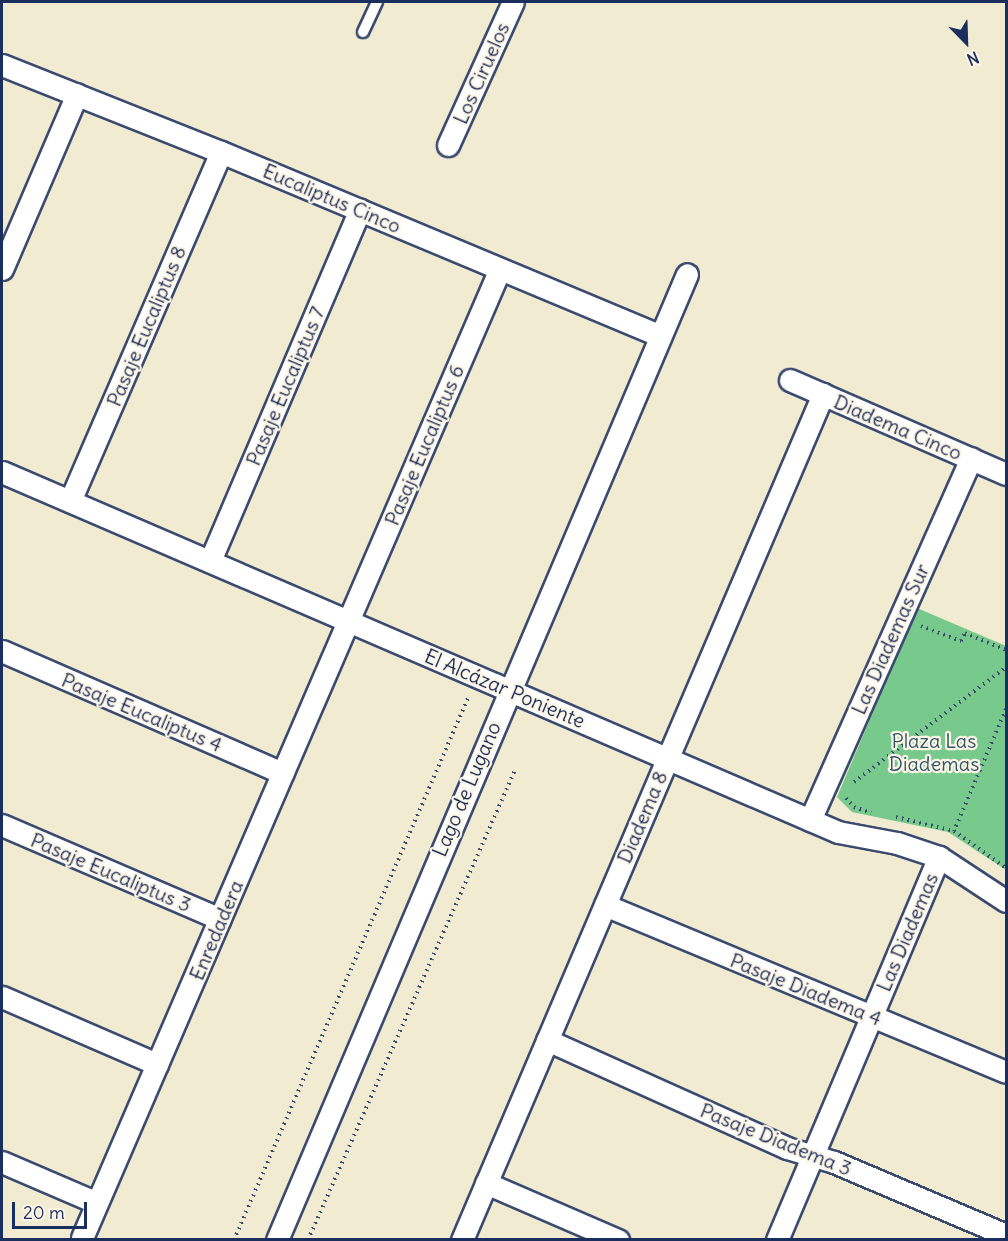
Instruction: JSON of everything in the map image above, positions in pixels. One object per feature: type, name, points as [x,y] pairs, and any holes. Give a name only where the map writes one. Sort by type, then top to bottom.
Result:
[{"type":"street","name":"Los Ciruelos","points":[[448,145],[513,2]]},
{"type":"street","name":"Eucaliptus Cinco","points":[[2,65],[221,152],[660,336]]},
{"type":"street","points":[[2,269],[77,94]]},
{"type":"street","name":"Pasaje Eucaliptus 8","points":[[70,501],[221,152]]},
{"type":"street","name":"Pasaje Eucaliptus 7","points":[[210,561],[360,210]]},
{"type":"street","name":"Pasaje Eucaliptus 6","points":[[349,621],[500,269]]},
{"type":"street","name":"Lago de Lugano","points":[[277,1239],[508,690],[687,274]]},
{"type":"street","name":"Diadema Cinco","points":[[790,381],[1006,474]]},
{"type":"street","name":"Diadema 8","points":[[462,1239],[823,394]]},
{"type":"street","name":"Las Diademas Sur","points":[[810,820],[971,458]]},
{"type":"street","name":"El Alcázar Poniente","points":[[2,472],[838,832],[897,843],[939,857],[1006,901]]},
{"type":"street","name":"Enredadera","points":[[82,1238],[349,621]]},
{"type":"street","name":"Pasaje Eucaliptus 4","points":[[2,651],[283,773]]},
{"type":"street","name":"Pasaje Eucaliptus 3","points":[[2,825],[220,919]]},
{"type":"street","name":"Las Diademas","points":[[777,1239],[939,857]]},
{"type":"street","name":"Pasaje Diadema 4","points":[[605,905],[1006,1072]]},
{"type":"street","points":[[2,997],[157,1064]]},
{"type":"street","name":"Pasaje Diadema 3","points":[[547,1040],[787,1148],[813,1155],[1006,1235]]},
{"type":"street","points":[[2,1162],[97,1203]]},
{"type":"street","points":[[486,1183],[618,1239]]},
{"type":"lane","points":[[363,32],[377,2]]},
{"type":"path","points":[[916,624],[961,641],[965,633],[1006,650]]},
{"type":"path","points":[[845,788],[1006,667]]},
{"type":"path","points":[[234,1239],[477,677]]},
{"type":"path","points":[[954,831],[1006,709]]},
{"type":"path","points":[[308,1239],[515,770]]},
{"type":"path","points":[[850,777],[845,788],[847,803],[877,814]]},
{"type":"path","points":[[885,816],[954,831],[1006,868]]},
{"type":"green space","name":"Plaza Las Diademas","points":[[917,608],[1006,646],[1006,870],[948,832],[852,812],[837,797]]}]
